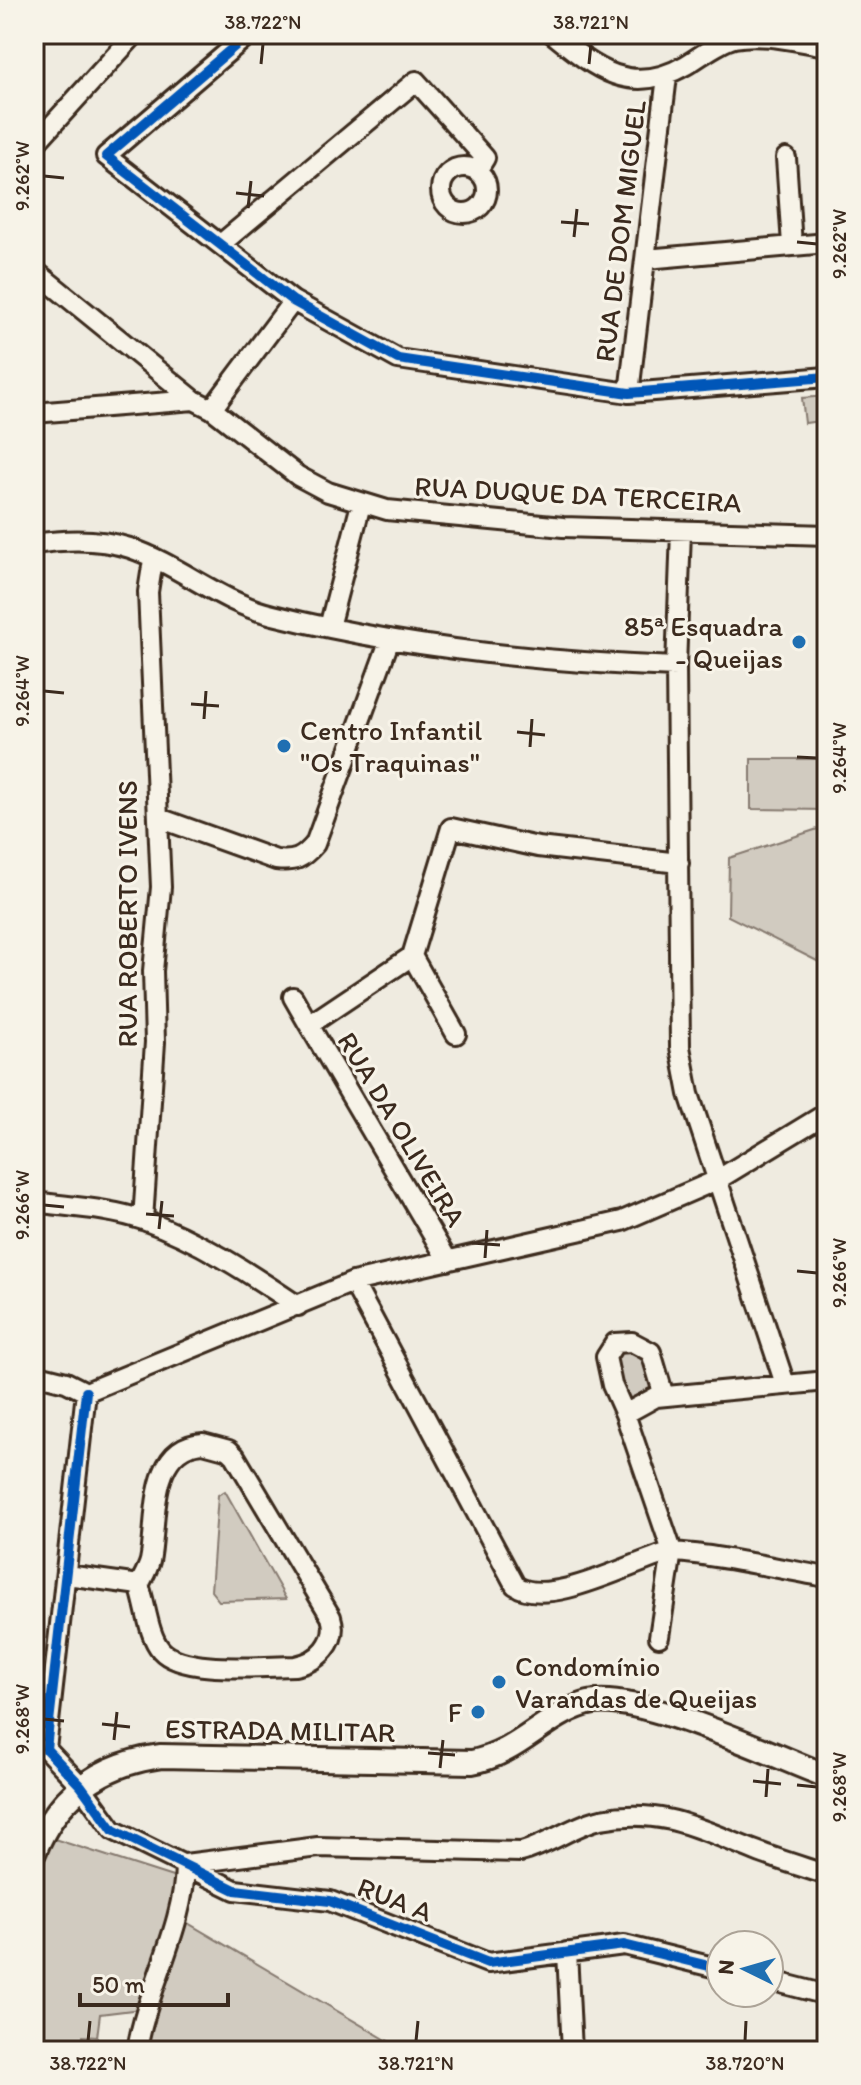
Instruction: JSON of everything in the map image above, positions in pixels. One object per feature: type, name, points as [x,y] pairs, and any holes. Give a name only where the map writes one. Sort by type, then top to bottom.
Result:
[{"type":"street","points":[[34,145],[135,34]]},
{"type":"street","points":[[249,34],[106,156],[293,301],[398,359],[629,393],[827,377]]},
{"type":"street","points":[[553,34],[594,67],[616,77],[667,76],[732,38],[752,37],[827,46]]},
{"type":"street","name":"RUA DE DOM MIGUEL","points":[[629,393],[667,76]]},
{"type":"street","points":[[222,243],[416,81],[485,158],[477,171]]},
{"type":"street","points":[[786,158],[792,245]]},
{"type":"street","points":[[646,259],[827,243]]},
{"type":"street","name":"RUA DUQUE DA TERCEIRA","points":[[34,270],[194,400],[212,409],[298,476],[361,504],[502,523],[827,535]]},
{"type":"street","points":[[212,409],[293,301]]},
{"type":"street","points":[[34,413],[194,400]]},
{"type":"street","points":[[329,627],[361,504]]},
{"type":"street","points":[[681,531],[676,667],[680,1047],[689,1094],[785,1384]]},
{"type":"street","points":[[34,544],[96,540],[132,549],[244,606],[390,639],[521,657],[676,667]]},
{"type":"street","name":"RUA ROBERTO IVENS","points":[[143,1220],[155,1042],[153,986],[161,887],[148,592],[153,560]]},
{"type":"street","points":[[159,818],[276,860],[292,862],[303,858],[315,844],[390,639]]},
{"type":"street","points":[[456,1034],[412,956],[451,828],[538,847],[679,863]]},
{"type":"street","name":"RUA DA OLIVEIRA","points":[[309,1025],[412,956]]},
{"type":"street","name":"RUA DA OLIVEIRA","points":[[293,997],[448,1261]]},
{"type":"street","points":[[34,1374],[66,1382],[86,1392],[353,1282],[622,1221],[717,1180],[827,1113]]},
{"type":"street","points":[[34,1202],[93,1209],[143,1220],[242,1267],[298,1306]]},
{"type":"street","points":[[353,1282],[515,1585],[523,1592],[553,1592],[672,1551],[827,1577]]},
{"type":"street","points":[[659,1637],[672,1551],[612,1385],[606,1357],[615,1343],[632,1342],[651,1352],[664,1396]]},
{"type":"street","points":[[625,1414],[664,1396],[827,1381]]},
{"type":"street","points":[[40,1749],[67,1575],[86,1392]]},
{"type":"street","points":[[195,1444],[229,1450],[325,1605],[333,1623],[332,1636],[318,1656],[303,1665],[188,1665],[168,1657],[156,1642],[139,1585],[149,1563],[158,1488],[165,1470],[181,1451],[195,1444]]},
{"type":"street","points":[[67,1575],[139,1585]]},
{"type":"street","name":"ESTRADA MILITAR","points":[[34,1853],[48,1822],[81,1786],[119,1764],[161,1756],[472,1762],[513,1749],[585,1704],[614,1701],[643,1706],[827,1776]]},
{"type":"street","name":"RUA A","points":[[40,1749],[81,1786],[113,1830],[235,1890],[330,1901],[488,1963],[624,1945],[705,1965]]},
{"type":"street","points":[[137,2051],[185,1881],[185,1864],[318,1847],[521,1852],[547,1845],[598,1819],[646,1814],[693,1823],[756,1851],[827,1875]]},
{"type":"street","points":[[567,1952],[572,2051]]},
{"type":"street","points":[[785,1984],[827,1995]]},
{"type":"shaded area","points":[[827,396],[827,420],[805,423],[802,398]]},
{"type":"shaded area","points":[[751,759],[827,759],[827,810],[751,809]]},
{"type":"shaded area","points":[[827,826],[827,966],[728,916],[729,858]]},
{"type":"shaded area","points":[[633,1350],[643,1362],[652,1389],[628,1399],[614,1361],[619,1352]]},
{"type":"shaded area","points":[[225,1491],[286,1599],[219,1601],[211,1591],[218,1495]]},
{"type":"shaded area","points":[[48,1837],[185,1881],[176,1916],[405,2051],[137,2051],[149,2008],[100,2014],[97,2037],[83,2036],[81,2051],[34,2051],[34,1937]]},
{"type":"cycle path","points":[[249,34],[106,156],[293,301],[398,359],[629,393],[827,377]]},
{"type":"cycle path","points":[[86,1392],[46,1749],[81,1786],[113,1830],[235,1890],[330,1901],[488,1963],[624,1945],[705,1965]]},
{"type":"place","name":"85ª Esquadra - Queijas","points":[[799,642]]},
{"type":"place","name":"Centro Infantil \"Os Traquinas\"","points":[[284,746]]},
{"type":"place","name":"Condomínio Varandas de Queijas","points":[[499,1682]]},
{"type":"place","name":"F","points":[[478,1712]]}]
